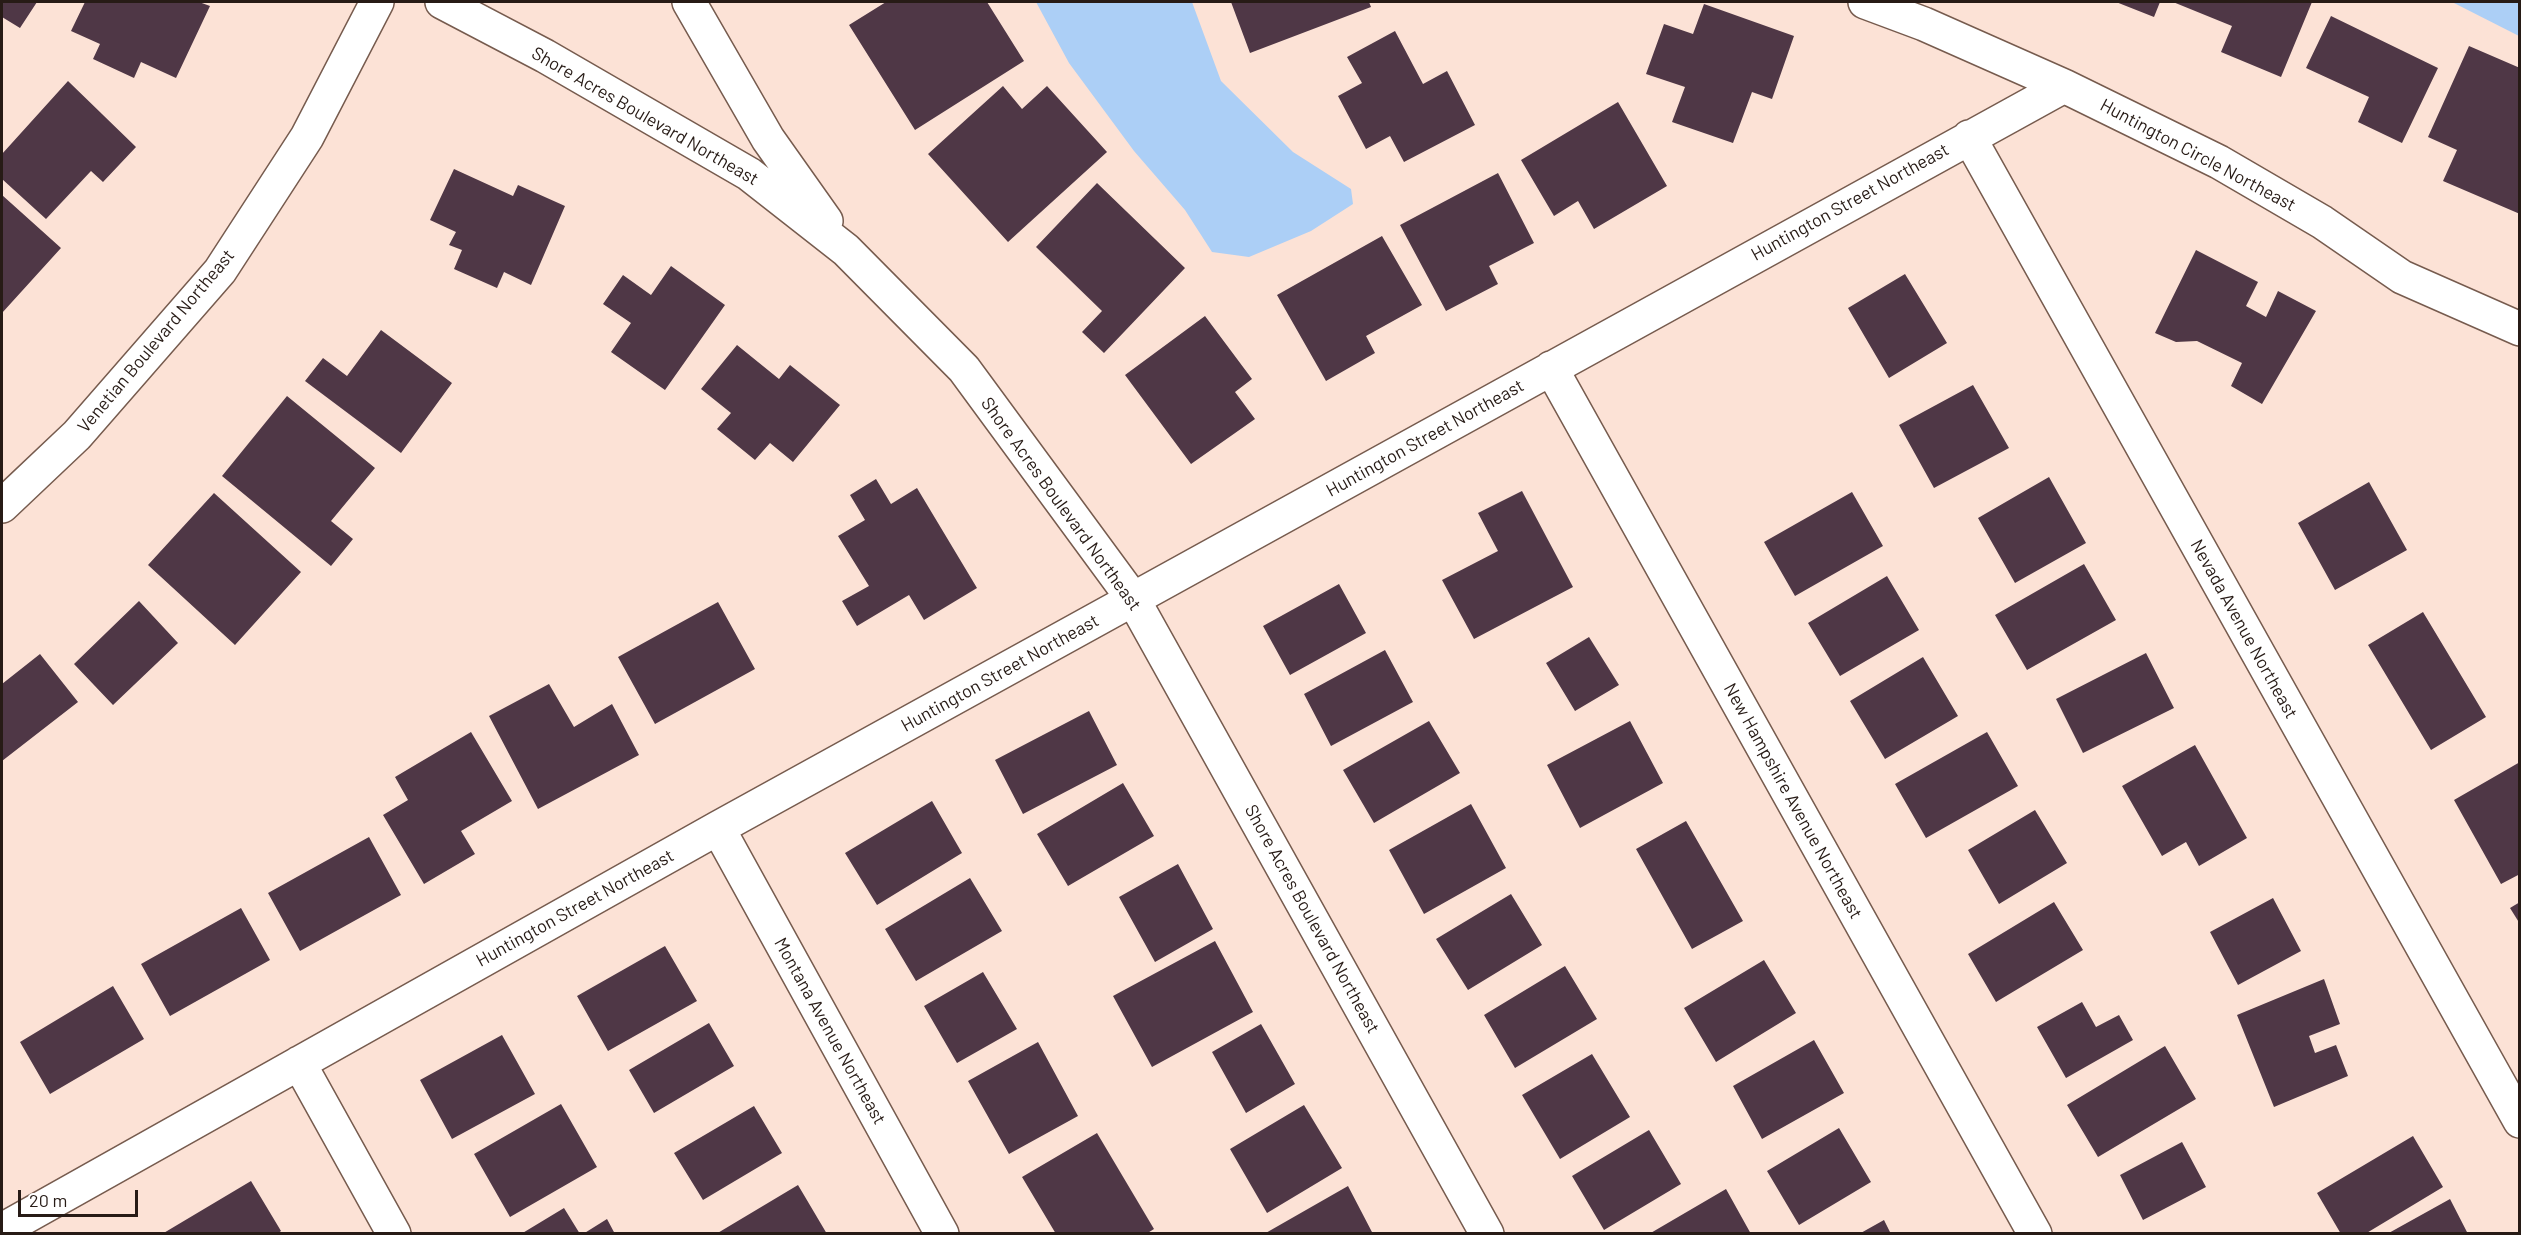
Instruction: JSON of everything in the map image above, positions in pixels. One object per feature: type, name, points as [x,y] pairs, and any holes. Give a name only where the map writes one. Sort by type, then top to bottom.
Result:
[{"type":"street","name":"Venetian Boulevard Northeast","points":[[2,506],[77,435],[220,271],[307,137],[377,2]]},
{"type":"street","name":"Shore Acres Boulevard Northeast","points":[[442,2],[545,56],[749,174],[846,250],[964,369],[1133,599],[1487,1233]]},
{"type":"street","points":[[689,2],[768,139],[846,250]]},
{"type":"street","name":"Huntington Circle Northeast","points":[[1865,2],[1924,24],[2064,86],[2219,162],[2322,222],[2402,277],[2520,329]]},
{"type":"street","name":"Huntington Street Northeast","points":[[2,1230],[718,828],[2064,86]]},
{"type":"street","name":"Nevada Avenue Northeast","points":[[1969,137],[2520,1121]]},
{"type":"street","name":"New Hampshire Avenue Northeast","points":[[1551,368],[2035,1233]]},
{"type":"street","name":"Montana Avenue Northeast","points":[[718,828],[942,1233]]},
{"type":"street","points":[[299,1063],[394,1233]]},
{"type":"water","points":[[1036,2],[1192,2],[1221,81],[1293,152],[1351,189],[1353,204],[1311,231],[1249,257],[1212,252],[1185,210],[1134,151],[1069,63]]},
{"type":"water","points":[[2452,2],[2519,2],[2519,36]]},
{"type":"building","points":[[2,2],[37,2],[20,28],[2,17]]},
{"type":"building","points":[[85,2],[199,2],[210,6],[176,78],[141,62],[134,78],[93,59],[100,44],[71,31]]},
{"type":"building","points":[[886,2],[987,2],[1024,61],[915,130],[849,25]]},
{"type":"building","points":[[1231,2],[1369,2],[1371,7],[1250,53]]},
{"type":"building","points":[[2116,2],[2160,2],[2154,17]]},
{"type":"building","points":[[2173,2],[2312,2],[2281,77],[2221,52],[2232,26]]},
{"type":"building","points":[[1704,4],[1794,36],[1772,99],[1752,92],[1733,143],[1672,122],[1685,87],[1646,74],[1664,24],[1693,34]]},
{"type":"building","points":[[2331,16],[2438,68],[2402,143],[2358,122],[2369,97],[2306,68]]},
{"type":"building","points":[[1395,31],[1423,84],[1447,71],[1475,125],[1404,162],[1390,136],[1366,149],[1338,96],[1362,83],[1347,57]]},
{"type":"building","points":[[2469,46],[2520,68],[2520,214],[2443,181],[2457,150],[2428,137]]},
{"type":"building","points":[[68,81],[136,147],[103,182],[91,171],[46,219],[2,179],[2,154]]},
{"type":"building","points":[[1003,86],[1022,109],[1047,86],[1107,152],[1008,242],[928,154]]},
{"type":"building","points":[[1618,102],[1667,186],[1594,229],[1578,201],[1554,216],[1521,160]]},
{"type":"building","points":[[454,169],[513,196],[518,185],[565,206],[531,285],[504,272],[497,288],[454,269],[462,250],[449,245],[456,232],[430,220]]},
{"type":"building","points":[[1498,173],[1534,243],[1489,266],[1498,284],[1446,311],[1400,225]]},
{"type":"building","points":[[1097,183],[1185,268],[1104,353],[1082,332],[1102,311],[1036,247]]},
{"type":"building","points":[[2,195],[61,248],[2,313]]},
{"type":"building","points":[[1382,236],[1422,305],[1366,336],[1375,353],[1326,381],[1277,295]]},
{"type":"building","points":[[2196,250],[2258,282],[2246,306],[2266,317],[2278,291],[2316,311],[2262,404],[2231,386],[2242,363],[2197,341],[2176,342],[2155,333]]},
{"type":"building","points":[[671,266],[725,305],[665,390],[611,352],[631,323],[603,304],[623,275],[651,295]]},
{"type":"building","points":[[1905,274],[1947,343],[1889,378],[1848,308]]},
{"type":"building","points":[[1205,316],[1252,379],[1235,392],[1255,419],[1191,464],[1125,375]]},
{"type":"building","points":[[381,330],[452,383],[401,453],[305,381],[323,358],[347,376]]},
{"type":"building","points":[[737,345],[779,379],[790,365],[840,405],[793,462],[770,443],[755,460],[717,429],[731,413],[701,389]]},
{"type":"building","points":[[1973,385],[2009,448],[1934,488],[1899,425]]},
{"type":"building","points":[[287,396],[375,468],[331,521],[353,539],[331,566],[222,476]]},
{"type":"building","points":[[2049,477],[2086,543],[2015,583],[1978,518]]},
{"type":"building","points":[[876,479],[891,504],[917,488],[977,588],[924,620],[909,595],[857,626],[842,601],[869,586],[838,536],[865,520],[850,495]]},
{"type":"building","points":[[2369,482],[2407,550],[2335,590],[2298,523]]},
{"type":"building","points":[[1522,491],[1573,587],[1474,639],[1442,580],[1498,551],[1478,513]]},
{"type":"building","points":[[1852,492],[1883,546],[1795,596],[1764,542]]},
{"type":"building","points":[[214,493],[301,572],[235,645],[148,565]]},
{"type":"building","points":[[2084,564],[2116,620],[2027,670],[1995,615]]},
{"type":"building","points":[[1887,576],[1919,630],[1840,676],[1808,623]]},
{"type":"building","points":[[1339,584],[1366,633],[1290,675],[1263,626]]},
{"type":"building","points":[[139,601],[178,643],[113,705],[74,664]]},
{"type":"building","points":[[718,602],[755,669],[655,724],[618,657]]},
{"type":"building","points":[[2423,612],[2486,717],[2431,750],[2368,645]]},
{"type":"building","points":[[1589,637],[1619,685],[1575,711],[1546,663]]},
{"type":"building","points":[[1385,650],[1413,702],[1331,746],[1304,694]]},
{"type":"building","points":[[2146,653],[2174,708],[2083,753],[2056,699]]},
{"type":"building","points":[[40,654],[78,702],[2,761],[2,684]]},
{"type":"building","points":[[1923,657],[1958,716],[1885,759],[1850,701]]},
{"type":"building","points":[[549,684],[574,727],[612,704],[639,755],[538,809],[489,716]]},
{"type":"building","points":[[1089,711],[1117,765],[1023,814],[995,760]]},
{"type":"building","points":[[1429,721],[1460,773],[1374,823],[1343,770]]},
{"type":"building","points":[[1630,721],[1663,783],[1580,828],[1547,765]]},
{"type":"building","points":[[471,732],[512,801],[461,831],[475,854],[424,884],[383,815],[408,800],[395,777]]},
{"type":"building","points":[[1987,732],[2018,786],[1926,838],[1895,784]]},
{"type":"building","points":[[2195,745],[2247,838],[2199,866],[2186,842],[2162,856],[2122,786]]},
{"type":"building","points":[[2520,762],[2520,874],[2501,884],[2454,800]]},
{"type":"building","points":[[1123,783],[1154,836],[1068,886],[1037,834]]},
{"type":"building","points":[[932,801],[962,853],[877,905],[845,853]]},
{"type":"building","points":[[1471,804],[1506,868],[1424,914],[1389,850]]},
{"type":"building","points":[[2035,810],[2067,863],[1999,904],[1968,850]]},
{"type":"building","points":[[1686,821],[1743,921],[1692,949],[1636,849]]},
{"type":"building","points":[[369,837],[401,895],[300,951],[268,893]]},
{"type":"building","points":[[1178,864],[1213,929],[1155,962],[1119,897]]},
{"type":"building","points":[[970,878],[1002,931],[916,981],[885,929]]},
{"type":"building","points":[[1511,894],[1542,945],[1468,990],[1436,939]]},
{"type":"building","points":[[2273,898],[2301,951],[2238,985],[2210,932]]},
{"type":"building","points":[[2054,902],[2083,950],[1996,1002],[1968,954]]},
{"type":"building","points":[[2520,902],[2520,924],[2510,908]]},
{"type":"building","points":[[241,908],[270,960],[170,1016],[141,964]]},
{"type":"building","points":[[1215,941],[1253,1012],[1152,1067],[1113,996]]},
{"type":"building","points":[[665,946],[697,1001],[608,1051],[577,996]]},
{"type":"building","points":[[1764,960],[1796,1013],[1716,1062],[1684,1008]]},
{"type":"building","points":[[1565,966],[1597,1019],[1515,1068],[1484,1015]]},
{"type":"building","points":[[983,972],[1017,1029],[957,1063],[924,1006]]},
{"type":"building","points":[[2324,979],[2340,1024],[2309,1036],[2315,1053],[2336,1045],[2348,1076],[2274,1107],[2237,1015]]},
{"type":"building","points":[[113,986],[144,1039],[50,1094],[20,1042]]},
{"type":"building","points":[[2082,1002],[2096,1027],[2119,1015],[2133,1040],[2066,1078],[2037,1027]]},
{"type":"building","points":[[709,1023],[734,1066],[654,1113],[629,1070]]},
{"type":"building","points":[[1261,1024],[1295,1084],[1246,1113],[1212,1052]]},
{"type":"building","points":[[502,1035],[535,1094],[452,1139],[420,1080]]},
{"type":"building","points":[[1814,1040],[1844,1093],[1762,1139],[1733,1086]]},
{"type":"building","points":[[1038,1042],[1078,1116],[1009,1154],[968,1081]]},
{"type":"building","points":[[2165,1046],[2196,1099],[2098,1157],[2067,1105]]},
{"type":"building","points":[[1592,1054],[1630,1117],[1560,1159],[1522,1095]]},
{"type":"building","points":[[561,1104],[597,1167],[510,1217],[474,1154]]},
{"type":"building","points":[[1304,1105],[1342,1168],[1267,1213],[1230,1149]]},
{"type":"building","points":[[754,1106],[782,1153],[703,1200],[674,1153]]},
{"type":"building","points":[[1839,1128],[1871,1182],[1799,1225],[1767,1171]]},
{"type":"building","points":[[1649,1130],[1681,1184],[1604,1230],[1572,1176]]},
{"type":"building","points":[[1097,1133],[1154,1229],[1146,1234],[1056,1234],[1022,1177]]},
{"type":"building","points":[[2413,1136],[2443,1187],[2365,1234],[2341,1234],[2317,1193]]},
{"type":"building","points":[[2182,1142],[2206,1187],[2143,1220],[2120,1175]]},
{"type":"building","points":[[251,1181],[281,1231],[277,1234],[162,1234]]},
{"type":"building","points":[[798,1185],[827,1234],[716,1234]]},
{"type":"building","points":[[1348,1186],[1373,1234],[1264,1234]]},
{"type":"building","points":[[1726,1189],[1751,1234],[1649,1234]]},
{"type":"building","points":[[2450,1199],[2468,1234],[2387,1234]]},
{"type":"building","points":[[564,1208],[580,1234],[521,1234]]},
{"type":"building","points":[[607,1219],[615,1234],[583,1234]]},
{"type":"building","points":[[1884,1220],[1891,1234],[1859,1234]]}]
